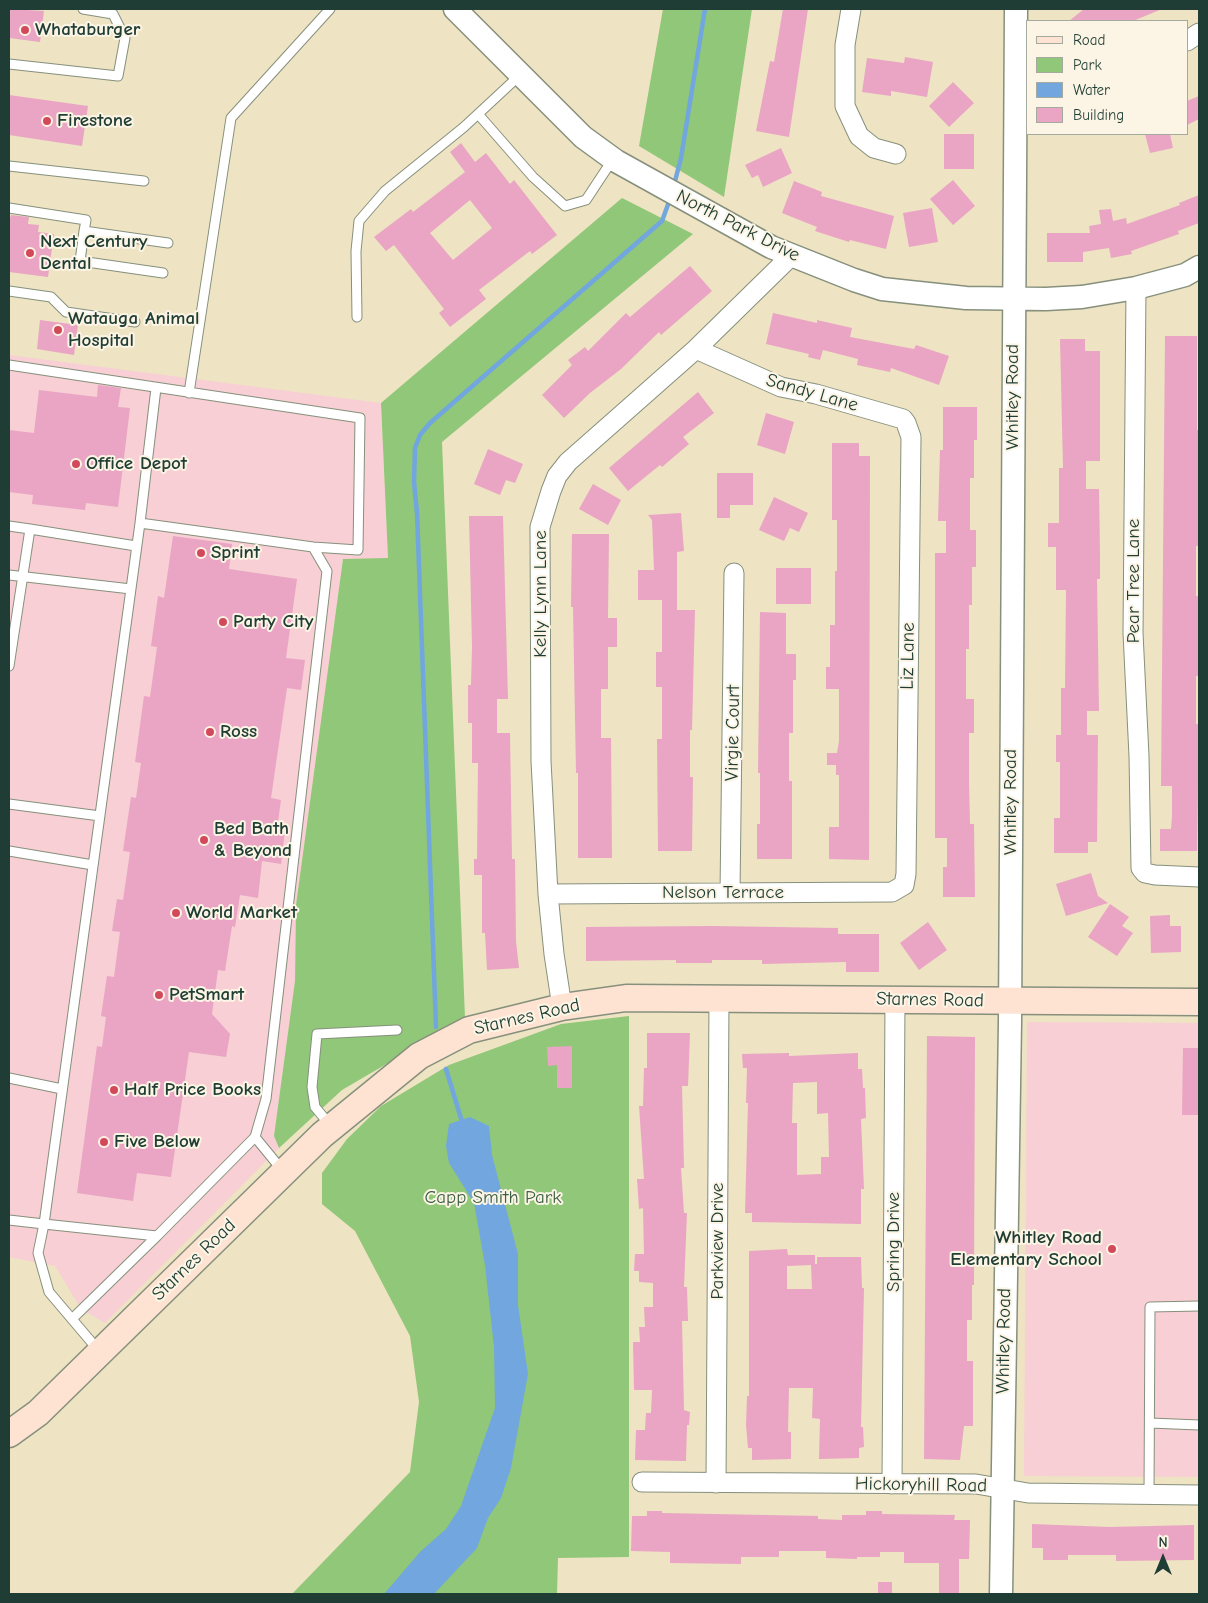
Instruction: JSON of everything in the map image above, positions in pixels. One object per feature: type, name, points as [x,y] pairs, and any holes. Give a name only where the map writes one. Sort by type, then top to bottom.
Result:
[{"type":"main road","name":"Starnes Road","points":[[9,1434],[38,1413],[332,1127],[419,1056],[469,1030],[562,1007],[626,998],[1199,1002]]},
{"type":"street","points":[[851,9],[845,45],[845,106],[859,136],[874,148],[896,154]]},
{"type":"street","name":"Whitley Road","points":[[1001,1594],[1010,1001],[1016,9]]},
{"type":"street","name":"North Park Drive","points":[[459,10],[520,75],[583,136],[614,158],[771,247],[854,280],[882,289],[966,298],[1082,297],[1136,288],[1185,275],[1199,268]]},
{"type":"street","points":[[1188,39],[1199,33]]},
{"type":"street","name":"Kelly Lynn Lane","points":[[562,1007],[548,894],[541,761],[540,526],[557,476],[568,462],[696,349],[792,255]]},
{"type":"street","name":"Pear Tree Lane","points":[[1136,288],[1133,633],[1139,756],[1141,868],[1146,873],[1199,877]]},
{"type":"street","name":"Sandy Lane","points":[[696,349],[781,387],[816,394],[903,419]]},
{"type":"street","name":"Liz Lane","points":[[897,891],[904,885],[906,874],[910,438],[903,419]]},
{"type":"street","name":"Virgie Court","points":[[730,893],[734,572]]},
{"type":"street","name":"Nelson Terrace","points":[[548,894],[897,891]]},
{"type":"street","name":"Parkview Drive","points":[[716,1483],[720,998]]},
{"type":"street","name":"Spring Drive","points":[[892,1484],[895,1000]]},
{"type":"street","name":"Hickoryhill Road","points":[[642,1482],[976,1484],[1028,1493],[1199,1495]]},
{"type":"lane","points":[[9,64],[118,76],[125,38],[113,14],[82,9]]},
{"type":"lane","points":[[189,393],[232,118],[330,9]]},
{"type":"lane","points":[[357,317],[356,251],[359,221],[385,191],[478,114],[520,75]]},
{"type":"lane","points":[[478,114],[533,177],[565,206],[586,200],[614,158]]},
{"type":"lane","points":[[9,166],[144,182]]},
{"type":"lane","points":[[9,208],[86,220],[80,261],[162,273]]},
{"type":"lane","points":[[84,231],[168,244]]},
{"type":"lane","points":[[9,291],[51,297],[66,312],[135,322]]},
{"type":"lane","points":[[9,365],[360,418],[358,550],[313,547],[140,523]]},
{"type":"lane","points":[[100,1352],[49,1292],[38,1253],[44,1224],[131,589],[156,388]]},
{"type":"lane","points":[[9,526],[136,546]]},
{"type":"lane","points":[[9,666],[30,529]]},
{"type":"lane","points":[[72,1319],[255,1137],[266,1099],[327,571],[313,547]]},
{"type":"lane","points":[[9,575],[131,589]]},
{"type":"lane","points":[[9,804],[100,816]]},
{"type":"lane","points":[[9,851],[93,865]]},
{"type":"lane","points":[[332,1127],[315,1107],[312,1087],[317,1034],[397,1030]]},
{"type":"lane","points":[[9,1078],[62,1089]]},
{"type":"lane","points":[[255,1137],[284,1172]]},
{"type":"lane","points":[[9,1220],[157,1236]]},
{"type":"lane","points":[[1149,1494],[1150,1307],[1199,1306]]},
{"type":"lane","points":[[1150,1423],[1199,1425]]},
{"type":"shaded area","points":[[9,355],[381,403],[388,559],[343,559],[296,905],[295,981],[274,1136],[279,1148],[105,1323],[81,1309],[55,1266],[9,1257]]},
{"type":"shaded area","name":"Whitley Road Elementary School","points":[[1027,1022],[1199,1023],[1199,1477],[1024,1476]]},
{"type":"green space","points":[[663,9],[752,9],[724,197],[639,146]]},
{"type":"green space","points":[[622,198],[693,234],[442,442],[465,1018],[342,1090],[279,1148],[274,1136],[295,981],[296,905],[343,559],[388,558],[381,403]]},
{"type":"green space","name":"Capp Smith Park","points":[[629,1016],[629,1557],[558,1558],[557,1594],[292,1594],[410,1472],[419,1402],[410,1336],[355,1231],[322,1204],[322,1173],[347,1139],[381,1106],[449,1065],[561,1024]]},
{"type":"water","points":[[470,1117],[489,1126],[492,1155],[518,1254],[518,1305],[528,1374],[511,1468],[501,1498],[488,1518],[477,1548],[434,1594],[384,1594],[420,1552],[446,1529],[461,1506],[495,1408],[494,1347],[485,1265],[474,1203],[449,1163],[446,1146],[449,1124]]},
{"type":"building","name":"Whataburger","points":[[9,9],[44,11],[40,42],[9,38]]},
{"type":"building","points":[[783,9],[808,9],[789,137],[756,131],[770,61],[774,62]]},
{"type":"building","points":[[1084,9],[1162,9],[1135,20],[1070,20]]},
{"type":"building","points":[[905,57],[933,62],[927,97],[891,91],[891,96],[862,92],[867,58],[904,63]]},
{"type":"building","points":[[953,82],[974,103],[949,127],[929,106]]},
{"type":"building","name":"Firestone","points":[[9,95],[88,106],[82,146],[9,135]]},
{"type":"building","points":[[1199,96],[1199,119],[1188,124],[1188,101]]},
{"type":"building","points":[[944,134],[974,134],[974,169],[944,169]]},
{"type":"building","points":[[1145,135],[1170,135],[1173,148],[1150,153]]},
{"type":"building","points":[[461,143],[475,162],[486,153],[510,184],[514,180],[557,235],[532,254],[530,251],[479,290],[486,299],[450,327],[439,313],[444,309],[394,245],[386,251],[374,237],[411,209],[413,212],[465,172],[450,152]],"holes":[[[470,200],[492,228],[453,260],[430,233]]]},
{"type":"building","points":[[781,148],[792,173],[763,187],[758,175],[752,178],[745,165]]},
{"type":"building","points":[[953,180],[975,206],[953,225],[930,199]]},
{"type":"building","points":[[794,181],[822,192],[821,196],[894,216],[886,249],[850,240],[849,242],[815,231],[817,227],[782,213]]},
{"type":"building","points":[[1199,195],[1199,223],[1178,231],[1179,234],[1131,251],[1132,254],[1111,258],[1109,248],[1083,252],[1083,262],[1047,262],[1047,233],[1090,233],[1089,226],[1101,224],[1099,210],[1111,209],[1113,221],[1126,218],[1127,224],[1180,205],[1179,203]]},
{"type":"building","points":[[932,208],[938,242],[909,247],[903,213]]},
{"type":"building","name":"Next Century Dental","points":[[11,215],[29,217],[28,224],[39,225],[38,232],[54,234],[48,277],[9,272],[9,221]]},
{"type":"building","points":[[690,266],[712,291],[661,335],[659,332],[621,369],[590,393],[564,418],[542,395],[572,365],[568,360],[585,347],[588,351],[626,313],[630,317]]},
{"type":"building","points":[[773,313],[817,323],[817,320],[852,328],[850,337],[914,349],[916,345],[949,356],[939,385],[891,368],[890,372],[857,365],[858,359],[823,350],[820,360],[808,357],[809,354],[766,344]]},
{"type":"building","name":"Watauga Animal Hospital","points":[[40,320],[78,325],[74,355],[37,349]]},
{"type":"building","points":[[1165,336],[1197,336],[1199,546],[1196,546],[1196,596],[1198,596],[1199,676],[1196,676],[1196,724],[1199,724],[1197,851],[1160,851],[1160,829],[1171,829],[1172,816],[1172,786],[1161,786]]},
{"type":"building","points":[[1060,339],[1085,339],[1085,351],[1100,351],[1100,461],[1086,461],[1086,489],[1099,489],[1100,554],[1100,579],[1097,579],[1099,711],[1087,711],[1087,735],[1098,735],[1097,842],[1088,842],[1088,853],[1054,853],[1054,818],[1060,818],[1060,762],[1056,762],[1056,735],[1061,735],[1061,688],[1065,688],[1066,590],[1056,590],[1056,547],[1048,547],[1048,523],[1059,523],[1059,468],[1063,468]]},
{"type":"building","name":"Office Depot","points":[[98,385],[121,388],[118,407],[130,408],[118,507],[86,503],[85,510],[32,504],[33,495],[9,492],[9,430],[34,433],[39,390],[97,397]]},
{"type":"building","points":[[698,392],[714,413],[683,437],[689,444],[662,467],[660,465],[628,491],[609,468]]},
{"type":"building","points":[[943,407],[977,407],[977,440],[974,440],[974,478],[970,478],[970,530],[976,530],[976,567],[972,567],[972,605],[969,605],[969,649],[966,649],[966,699],[974,699],[974,733],[969,733],[969,783],[970,824],[974,824],[975,897],[943,897],[943,867],[947,867],[947,838],[935,838],[935,553],[946,553],[946,521],[938,521],[940,450],[943,450]]},
{"type":"building","points":[[766,413],[794,422],[785,454],[757,445]]},
{"type":"building","points":[[832,443],[859,443],[859,456],[870,456],[869,860],[829,859],[829,827],[839,827],[839,775],[836,775],[836,765],[827,765],[827,753],[837,753],[839,741],[839,689],[826,689],[826,667],[830,667],[830,625],[835,625],[835,571],[837,571],[837,520],[832,520]]},
{"type":"building","points":[[488,449],[523,464],[515,483],[506,480],[500,495],[474,484]]},
{"type":"building","points":[[717,473],[753,473],[753,505],[730,505],[730,518],[717,518]]},
{"type":"building","points":[[593,484],[621,500],[608,525],[579,509]]},
{"type":"building","points":[[774,497],[808,513],[799,532],[790,528],[784,541],[759,530]]},
{"type":"building","points":[[681,513],[684,551],[677,552],[677,610],[695,610],[692,730],[690,730],[690,777],[693,777],[692,851],[658,851],[657,739],[662,739],[662,687],[656,687],[656,652],[662,652],[662,600],[638,600],[638,570],[654,570],[652,520],[648,515]]},
{"type":"building","points":[[469,516],[503,516],[508,699],[497,699],[497,733],[510,733],[512,859],[515,859],[516,941],[519,968],[487,970],[485,933],[482,933],[482,875],[474,875],[474,859],[477,859],[478,763],[472,763],[472,723],[468,723],[468,685],[471,685],[472,647]]},
{"type":"building","points":[[572,534],[609,534],[608,618],[617,618],[617,647],[608,647],[608,689],[601,689],[601,738],[611,738],[612,858],[578,858],[578,773],[576,773],[573,607],[571,607]]},
{"type":"building","points":[[173,536],[232,544],[229,569],[297,579],[286,658],[305,660],[301,690],[287,688],[271,798],[281,800],[277,829],[285,830],[281,864],[262,861],[258,898],[240,895],[235,927],[232,926],[225,971],[218,970],[212,1014],[230,1034],[226,1057],[189,1052],[171,1177],[137,1173],[133,1201],[77,1193],[97,1046],[102,1047],[106,1017],[101,1016],[107,976],[114,977],[120,932],[112,931],[117,899],[123,900],[130,852],[123,851],[131,797],[136,798],[141,763],[135,762],[144,696],[150,697],[157,647],[151,646],[158,596],[164,598]]},
{"type":"building","points":[[776,568],[811,568],[811,604],[776,604]]},
{"type":"building","points":[[760,612],[786,613],[786,654],[796,654],[796,680],[793,680],[793,733],[789,733],[789,781],[792,781],[792,859],[757,859],[757,824],[760,824],[760,773],[758,773]]},
{"type":"building","points":[[1091,873],[1098,896],[1108,903],[1066,916],[1056,884]]},
{"type":"building","points":[[1110,904],[1129,917],[1122,926],[1133,933],[1117,956],[1088,937]]},
{"type":"building","points":[[1170,915],[1170,926],[1181,926],[1181,952],[1151,953],[1150,916]]},
{"type":"building","points":[[928,922],[947,950],[919,970],[900,943]]},
{"type":"building","points":[[586,927],[838,928],[838,934],[879,934],[879,972],[846,972],[846,962],[762,964],[762,960],[712,960],[712,963],[676,963],[676,960],[586,961]]},
{"type":"building","points":[[647,1033],[690,1033],[688,1086],[682,1086],[684,1168],[681,1168],[684,1213],[687,1213],[684,1287],[687,1287],[688,1321],[682,1321],[684,1410],[690,1412],[689,1425],[687,1425],[686,1461],[635,1460],[636,1430],[645,1430],[646,1413],[651,1413],[652,1390],[634,1390],[633,1342],[640,1342],[639,1327],[645,1327],[644,1307],[653,1307],[653,1283],[639,1282],[639,1271],[634,1271],[635,1254],[644,1254],[643,1208],[639,1209],[637,1179],[644,1179],[639,1106],[643,1106],[644,1068],[647,1068]]},
{"type":"building","points":[[927,1036],[975,1037],[974,1285],[972,1285],[972,1320],[967,1320],[967,1361],[973,1361],[973,1426],[964,1426],[960,1460],[924,1459]]},
{"type":"building","points":[[572,1046],[572,1088],[557,1088],[557,1065],[548,1066],[547,1047]]},
{"type":"building","points":[[1183,1048],[1199,1048],[1199,1115],[1182,1115]]},
{"type":"building","points":[[789,1053],[789,1056],[858,1053],[858,1069],[862,1069],[863,1088],[865,1088],[866,1118],[861,1119],[864,1189],[861,1189],[861,1224],[752,1222],[752,1213],[745,1213],[748,1103],[746,1103],[747,1068],[743,1068],[742,1054]],"holes":[[[817,1082],[817,1114],[828,1113],[829,1157],[821,1157],[821,1174],[797,1175],[797,1123],[792,1123],[793,1083]]]},
{"type":"building","points":[[787,1249],[788,1255],[815,1255],[815,1264],[817,1264],[817,1257],[861,1257],[862,1288],[864,1288],[861,1427],[863,1427],[864,1447],[859,1448],[859,1458],[819,1459],[820,1419],[812,1418],[813,1388],[789,1388],[788,1432],[791,1432],[791,1459],[752,1460],[752,1448],[748,1448],[746,1425],[747,1396],[749,1396],[749,1251]],"holes":[[[811,1265],[812,1289],[787,1289],[787,1266]]]},
{"type":"building","points":[[647,1511],[662,1511],[662,1513],[818,1516],[818,1519],[842,1520],[842,1515],[866,1515],[866,1511],[882,1511],[882,1514],[955,1515],[954,1520],[970,1520],[969,1559],[959,1559],[959,1594],[939,1594],[939,1563],[904,1563],[904,1552],[880,1552],[880,1557],[857,1557],[857,1559],[826,1558],[826,1551],[779,1551],[779,1557],[741,1557],[741,1564],[670,1563],[670,1552],[631,1551],[632,1516],[647,1516]]},
{"type":"building","points":[[1032,1524],[1109,1527],[1194,1525],[1194,1560],[1116,1561],[1116,1555],[1068,1555],[1068,1560],[1043,1560],[1043,1548],[1032,1548]]},
{"type":"building","points":[[878,1582],[892,1582],[892,1594],[878,1594]]},
{"type":"waterway","points":[[674,185],[681,158],[705,9]]},
{"type":"waterway","points":[[436,1027],[417,513],[414,482],[415,448],[420,435],[430,423],[662,221],[670,199]]},
{"type":"waterway","points":[[446,1069],[463,1125]]},
{"type":"place","name":"Whataburger","points":[[25,30]]},
{"type":"place","name":"Firestone","points":[[47,121]]},
{"type":"place","name":"Next Century Dental","points":[[30,253]]},
{"type":"place","name":"Watauga Animal Hospital","points":[[58,330]]},
{"type":"place","name":"Office Depot","points":[[76,464]]},
{"type":"place","name":"Sprint","points":[[201,553]]},
{"type":"place","name":"Party City","points":[[223,622]]},
{"type":"place","name":"Ross","points":[[210,732]]},
{"type":"place","name":"Bed Bath & Beyond","points":[[204,840]]},
{"type":"place","name":"World Market","points":[[176,913]]},
{"type":"place","name":"PetSmart","points":[[159,995]]},
{"type":"place","name":"Half Price Books","points":[[114,1090]]},
{"type":"place","name":"Five Below","points":[[104,1142]]},
{"type":"place","name":"Whitley Road Elementary School","points":[[1112,1249]]}]
